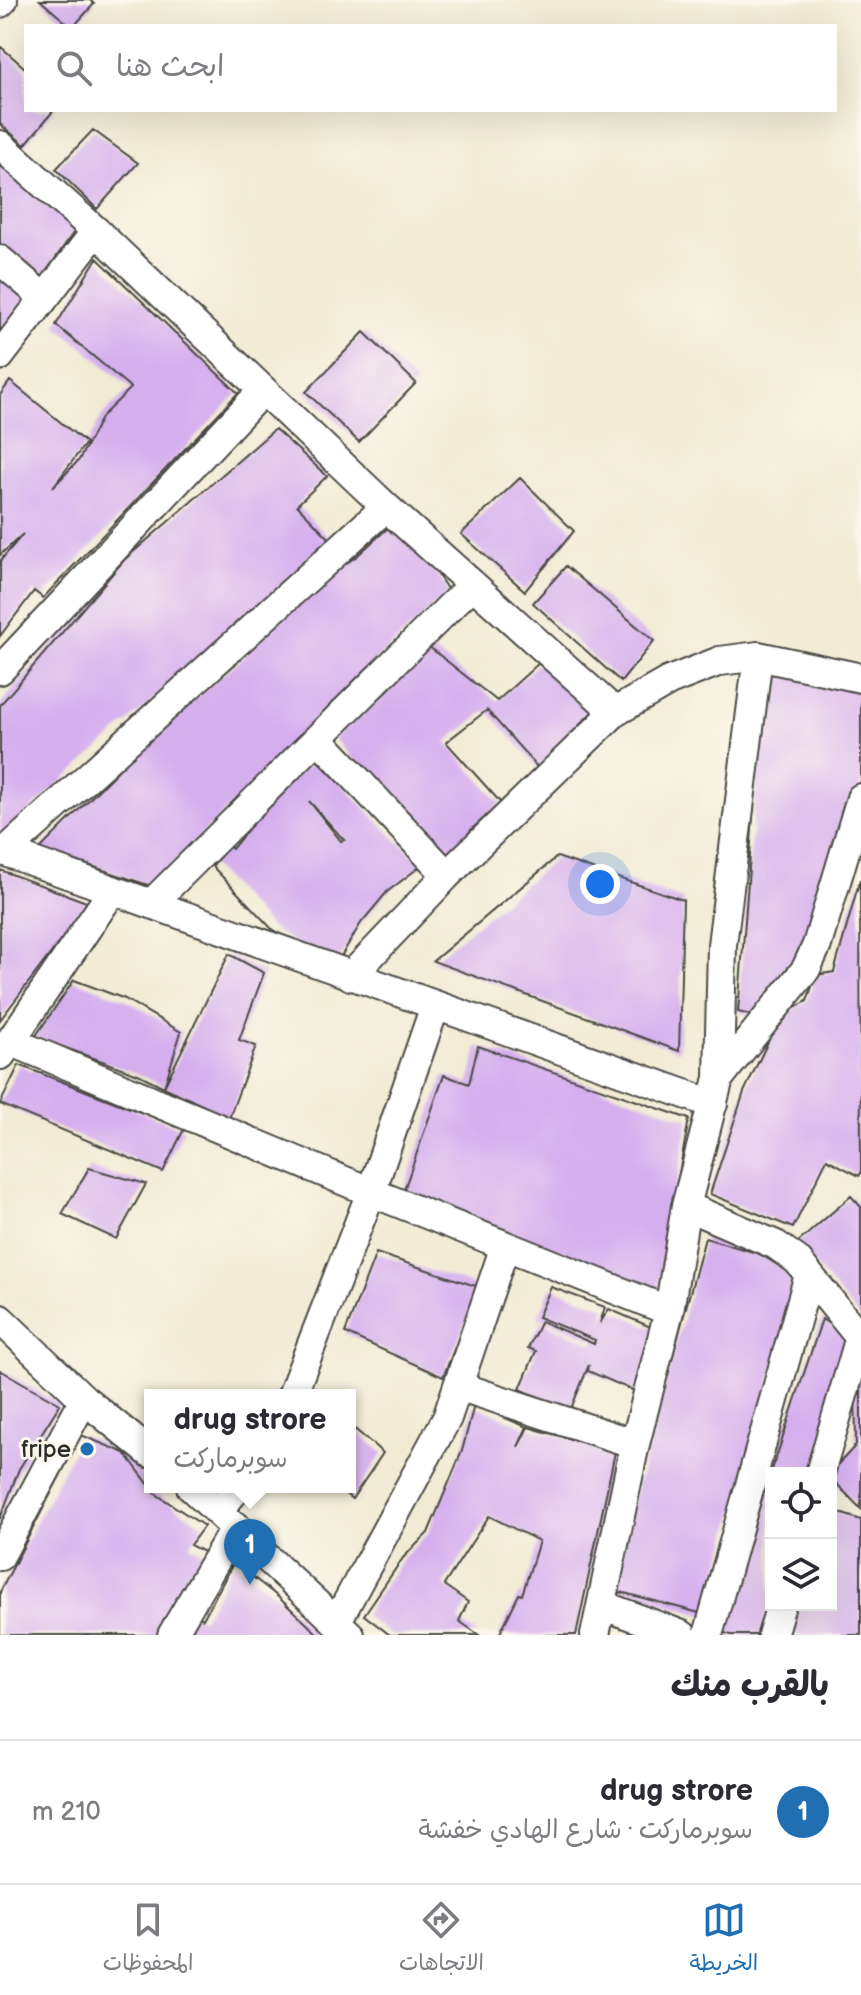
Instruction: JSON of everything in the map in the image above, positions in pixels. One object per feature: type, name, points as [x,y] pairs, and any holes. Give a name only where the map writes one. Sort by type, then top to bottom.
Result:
[{"type":"street","points":[[0,145],[96,231],[386,507],[615,712]]},
{"type":"street","points":[[0,356],[96,231]]},
{"type":"street","points":[[0,260],[43,297]]},
{"type":"street","points":[[0,670],[263,390]]},
{"type":"street","points":[[386,507],[3,851],[435,1006],[716,1091]]},
{"type":"street","points":[[151,904],[472,585]]},
{"type":"street","points":[[595,1635],[635,1444],[669,1311],[686,1206],[716,1091],[722,945],[758,656]]},
{"type":"street","points":[[351,976],[447,875],[615,712],[669,681],[720,661],[758,656],[861,678]]},
{"type":"street","points":[[318,738],[447,875]]},
{"type":"street","points":[[716,1091],[806,969],[817,945],[861,798]]},
{"type":"street","points":[[113,890],[5,1048],[669,1311]]},
{"type":"street","points":[[294,1389],[371,1192],[435,1006]]},
{"type":"street","points":[[686,1206],[776,1245],[797,1260],[860,1338],[822,1467]]},
{"type":"street","points":[[198,1493],[347,1632],[447,1418],[505,1246]]},
{"type":"street","points":[[708,1635],[809,1275]]},
{"type":"street","points":[[0,1319],[84,1399],[144,1448]]},
{"type":"street","points":[[458,1386],[635,1444]]},
{"type":"street","points":[[0,1556],[84,1399]]},
{"type":"street","points":[[172,1635],[236,1493]]},
{"type":"street","points":[[602,1605],[682,1635]]},
{"type":"street","points":[[772,1635],[779,1611]]},
{"type":"building","points":[[40,0],[90,0],[94,4],[76,24],[68,24]]},
{"type":"building","points":[[0,46],[24,67],[24,112],[52,112],[25,145],[0,124]]},
{"type":"building","points":[[93,130],[138,163],[97,209],[56,169]]},
{"type":"building","points":[[0,153],[80,223],[39,282],[0,248]]},
{"type":"building","points":[[97,258],[238,393],[43,598],[34,591],[0,636],[0,561],[23,534],[0,555],[0,395],[10,381],[86,443],[53,487],[79,460],[102,416],[131,388],[56,325]]},
{"type":"building","points":[[0,274],[31,299],[0,339]]},
{"type":"building","points":[[364,332],[416,383],[359,442],[306,392]]},
{"type":"building","points":[[275,429],[327,476],[297,505],[331,540],[0,837],[0,705],[124,560]]},
{"type":"building","points":[[520,478],[574,531],[525,591],[461,534]]},
{"type":"building","points":[[390,526],[427,558],[449,592],[364,671],[151,886],[40,849],[161,727],[240,660],[326,577],[357,556]]},
{"type":"building","points":[[566,566],[654,641],[621,682],[533,603]]},
{"type":"building","points":[[428,646],[497,701],[540,662],[595,709],[538,768],[487,710],[446,742],[501,803],[472,829],[450,857],[384,794],[334,738],[387,691]]},
{"type":"building","points":[[772,666],[861,685],[861,782],[813,930],[761,1017],[738,1012],[760,725]]},
{"type":"building","points":[[317,760],[422,865],[387,892],[361,923],[334,968],[271,928],[212,866],[229,846],[232,849],[288,780]],"holes":[[[309,801],[344,840],[341,841]]]},
{"type":"building","points":[[557,857],[683,900],[679,1051],[433,961]]},
{"type":"building","points":[[0,870],[89,903],[0,1020]]},
{"type":"building","points":[[860,879],[861,1173],[859,1176],[827,1159],[793,1228],[710,1194],[744,1092],[774,1029],[793,1009],[807,1001],[816,975],[834,972]]},
{"type":"building","points":[[229,954],[264,973],[239,1040],[256,1046],[229,1118],[164,1087]]},
{"type":"building","points":[[74,980],[125,999],[181,1032],[164,1087],[138,1074],[35,1037]]},
{"type":"building","points":[[478,1046],[689,1119],[657,1294],[404,1190],[444,1075],[469,1084]]},
{"type":"building","points":[[19,1065],[184,1129],[163,1172],[0,1104]]},
{"type":"building","points":[[89,1168],[146,1184],[116,1239],[62,1214]]},
{"type":"building","points":[[851,1196],[861,1207],[861,1320],[797,1243]]},
{"type":"building","points":[[705,1238],[760,1254],[798,1278],[707,1615],[609,1589]]},
{"type":"building","points":[[376,1253],[479,1287],[443,1377],[345,1333]]},
{"type":"building","points":[[551,1287],[605,1307],[600,1323],[609,1309],[660,1331],[634,1391],[588,1371],[589,1365],[570,1411],[520,1389],[536,1351],[528,1348],[541,1321],[594,1344],[595,1340],[538,1317]]},
{"type":"building","points":[[822,1319],[848,1337],[816,1467],[773,1467]]},
{"type":"building","points":[[0,1370],[60,1404],[19,1469],[0,1519]]},
{"type":"building","points":[[855,1377],[861,1381],[861,1509],[837,1484],[836,1467],[856,1445]]},
{"type":"building","points":[[474,1405],[527,1427],[518,1447],[528,1427],[615,1452],[576,1635],[499,1635],[519,1594],[522,1595],[539,1541],[489,1516],[444,1585],[468,1602],[459,1621],[479,1635],[390,1635],[364,1615],[403,1558],[428,1533],[462,1451]]},
{"type":"building","points":[[356,1430],[383,1453],[352,1499],[344,1493],[356,1493]]},
{"type":"building","points":[[81,1435],[125,1453],[144,1478],[144,1493],[155,1493],[204,1526],[190,1545],[211,1556],[166,1635],[0,1635],[0,1592]]},
{"type":"building","points":[[765,1489],[765,1611],[768,1611],[760,1635],[731,1635],[718,1631]]},
{"type":"building","points":[[837,1512],[861,1520],[861,1635],[781,1635],[789,1611],[837,1611]]},
{"type":"building","points":[[234,1562],[319,1635],[177,1635],[187,1612],[203,1619]]},
{"type":"place","name":"fripe","points":[[87,1449]]},
{"type":"place","name":"drug strore","points":[[250,1585]]}]
